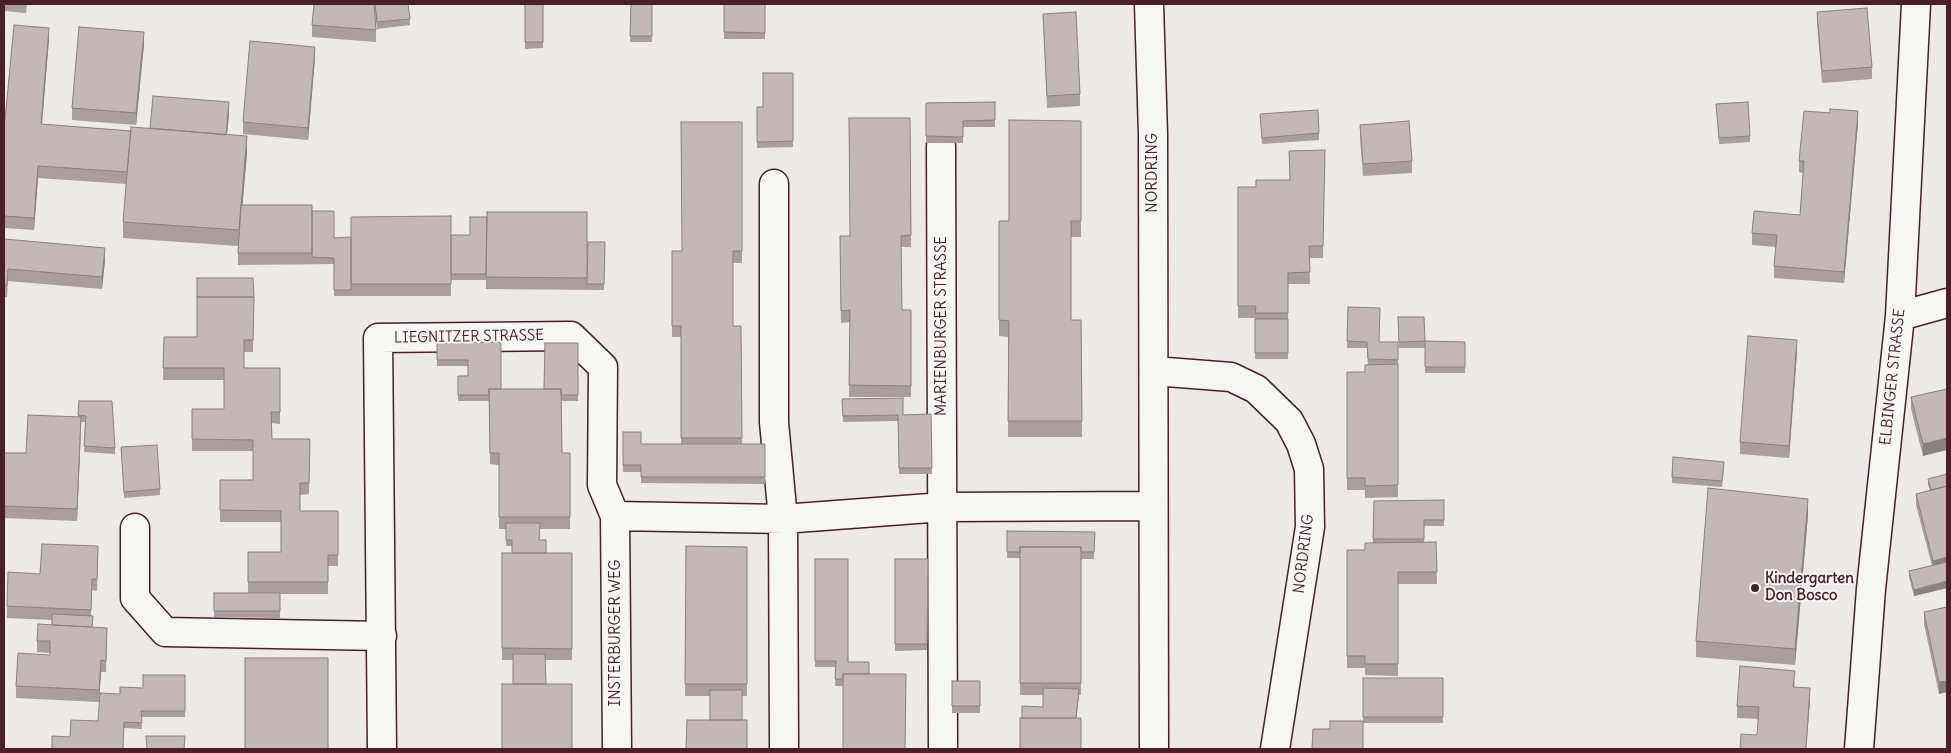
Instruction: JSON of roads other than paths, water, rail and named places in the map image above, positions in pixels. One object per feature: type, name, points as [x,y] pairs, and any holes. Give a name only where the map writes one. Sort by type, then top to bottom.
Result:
[{"type":"street","name":"NORDRING","points":[[1149,4],[1153,135],[1154,749]]},
{"type":"street","name":"ELBINGER STRASSE","points":[[1859,749],[1871,589],[1900,316],[1916,4]]},
{"type":"street","name":"MARIENBURGER STRASSE","points":[[941,146],[943,749]]},
{"type":"street","points":[[774,184],[774,422],[783,519],[784,749]]},
{"type":"street","points":[[1900,316],[1947,303]]},
{"type":"street","name":"LIEGNITZER STRASSE","points":[[382,749],[378,338],[571,336],[603,367],[602,485],[616,516]]},
{"type":"street","name":"NORDRING","points":[[1154,372],[1230,377],[1256,389],[1288,421],[1301,444],[1309,469],[1310,528],[1275,749]]},
{"type":"street","points":[[616,516],[783,519],[943,506],[1153,506]]},
{"type":"street","name":"INSTERBURGER WEG","points":[[616,516],[617,749]]},
{"type":"street","points":[[135,528],[135,598],[165,632],[382,636]]},
{"type":"place","name":"Kindergarten Don Bosco","points":[[1755,588]]}]
